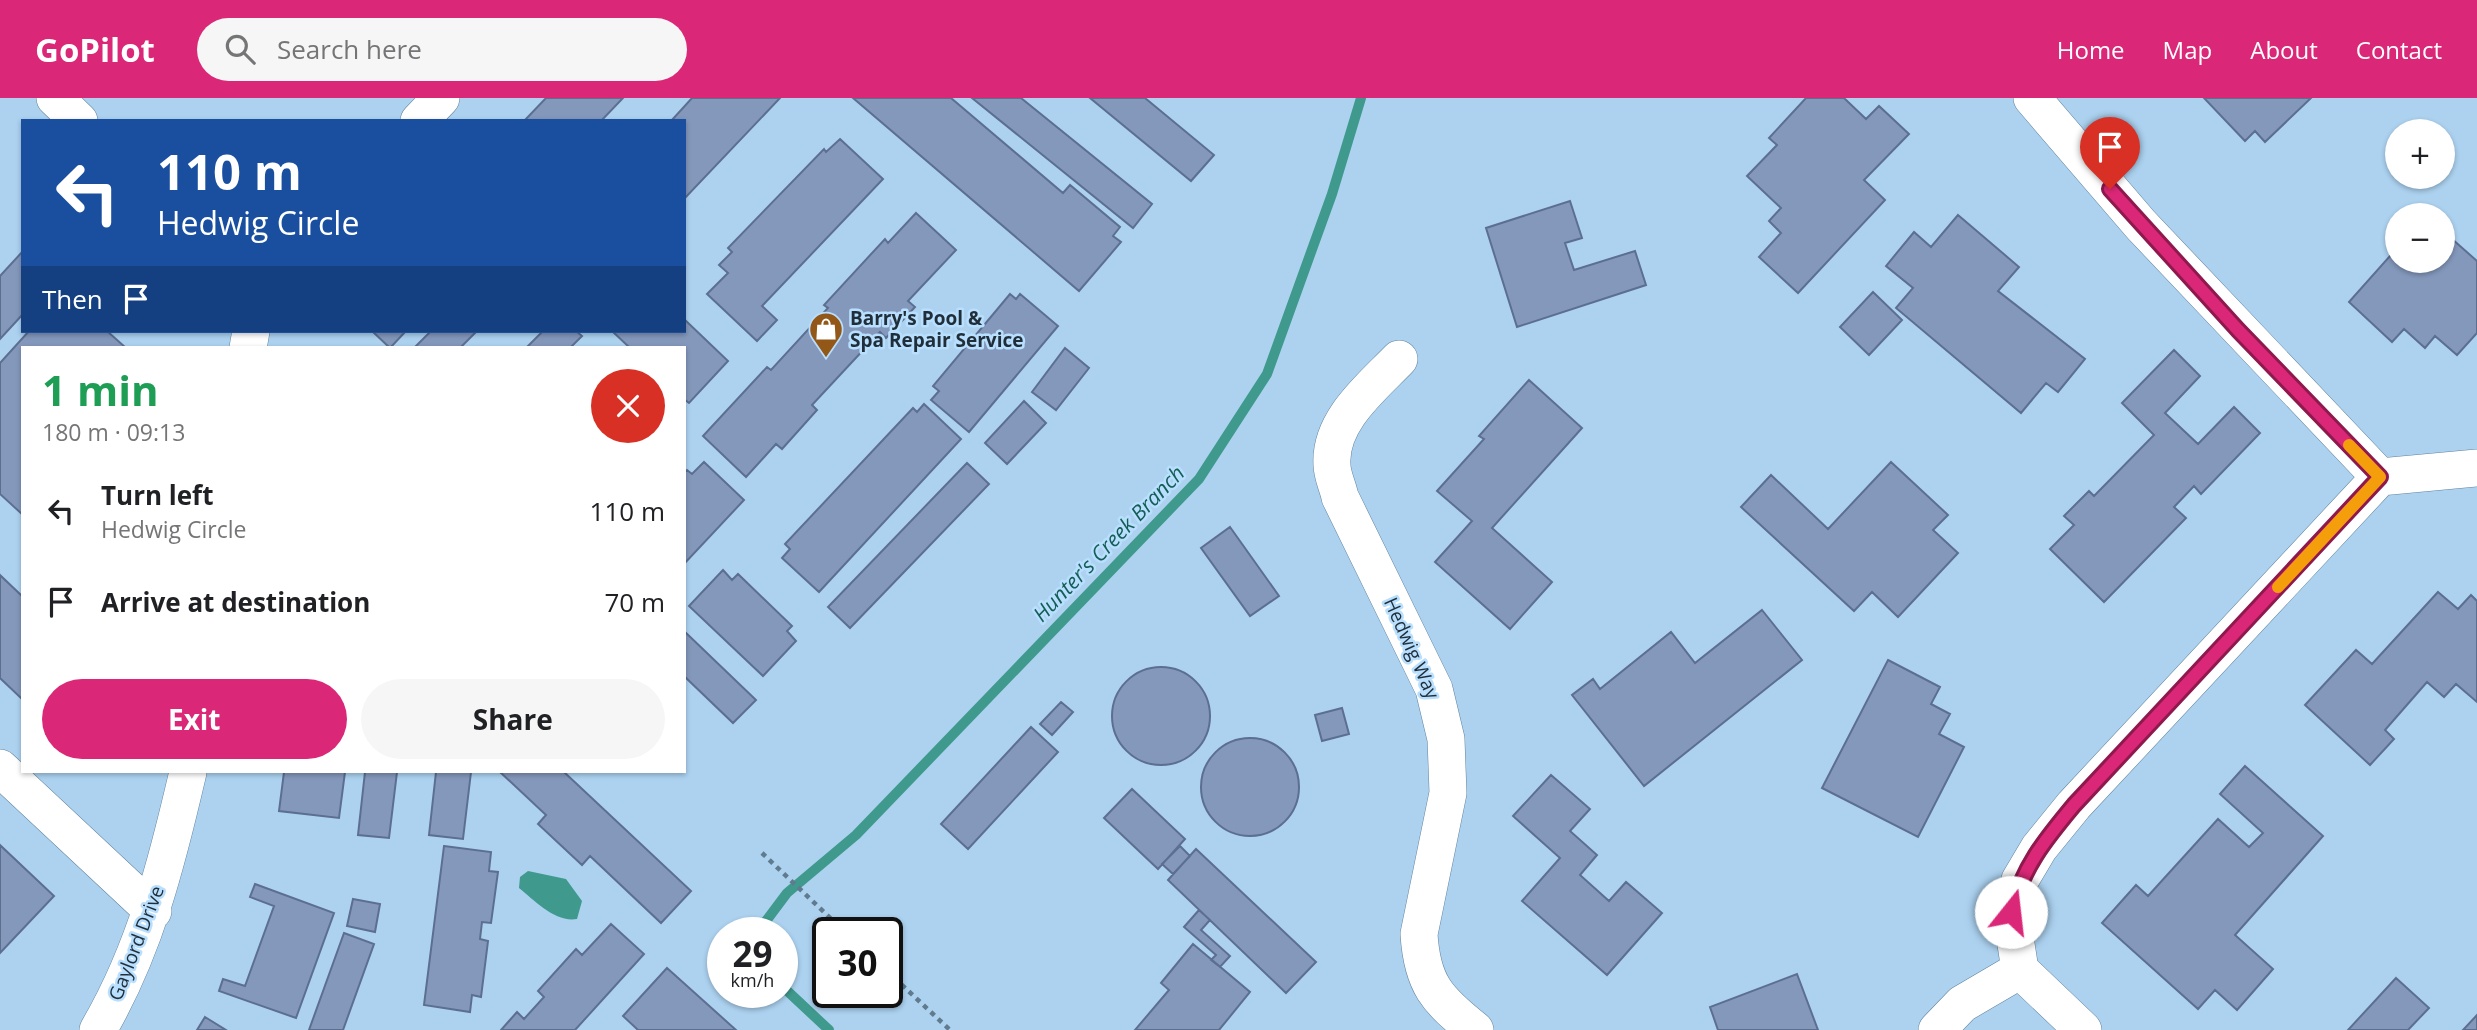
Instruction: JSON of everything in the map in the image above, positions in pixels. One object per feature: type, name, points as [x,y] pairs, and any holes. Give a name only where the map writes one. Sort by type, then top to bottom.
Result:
[{"type":"street","points":[[55,98],[77,119]]},
{"type":"street","points":[[421,119],[441,98]]},
{"type":"street","points":[[2032,98],[2141,225],[2380,477]]},
{"type":"street","name":"Hedwig Way","points":[[1399,359],[1351,409],[1336,438],[1332,464],[1340,497],[1434,689],[1446,739],[1448,793],[1419,934],[1420,955],[1432,989],[1444,1005],[1475,1030]]},
{"type":"street","points":[[2083,1030],[2020,971],[2011,912],[2020,880],[2039,848],[2074,805],[2380,477],[2477,468]]},
{"type":"street","points":[[0,768],[153,911]]},
{"type":"street","name":"Gaylord Drive","points":[[98,1030],[115,1001],[153,911],[188,773]]},
{"type":"street","points":[[1937,1030],[1962,1004],[2020,971]]},
{"type":"path","points":[[762,853],[830,917]]},
{"type":"path","points":[[903,986],[950,1030]]},
{"type":"shaded area","points":[[528,871],[566,879],[582,901],[577,919],[561,918],[539,905],[519,888],[520,877]]},
{"type":"building","points":[[546,98],[623,98],[603,119],[526,119]]},
{"type":"building","points":[[692,98],[780,98],[686,197],[686,119],[673,119]]},
{"type":"building","points":[[853,98],[951,98],[1063,193],[1070,185],[1120,227],[1113,236],[1121,242],[1079,291]]},
{"type":"building","points":[[972,98],[1021,98],[1152,204],[1133,228]]},
{"type":"building","points":[[1090,98],[1145,98],[1214,155],[1191,181]]},
{"type":"building","points":[[1806,98],[1844,98],[1866,119],[1879,106],[1909,134],[1864,180],[1885,200],[1798,293],[1759,257],[1781,233],[1769,221],[1781,208],[1747,176],[1777,145],[1769,138]]},
{"type":"building","points":[[2204,98],[2311,98],[2265,142],[2255,131],[2245,141]]},
{"type":"building","points":[[840,139],[883,179],[762,306],[777,320],[757,341],[707,294],[728,273],[719,265],[732,252],[728,248],[824,149],[826,152]]},
{"type":"building","points":[[1570,201],[1582,238],[1565,243],[1574,270],[1635,251],[1646,285],[1517,327],[1486,228]]},
{"type":"building","points":[[916,213],[956,250],[908,301],[915,307],[886,338],[880,332],[812,405],[817,410],[782,449],[776,444],[746,477],[703,436],[767,367],[771,370],[828,308],[824,305],[885,239],[888,243]]},
{"type":"building","points":[[1958,215],[2019,267],[1998,291],[2085,359],[2058,392],[2046,383],[2021,413],[1896,308],[1913,288],[1886,266],[1914,232],[1931,247]]},
{"type":"building","points":[[2455,242],[2477,261],[2477,333],[2457,355],[2435,336],[2425,348],[2404,329],[2392,342],[2349,302],[2385,262],[2385,273],[2455,273]]},
{"type":"building","points":[[21,253],[21,316],[0,339],[0,276]]},
{"type":"building","points":[[1873,292],[1902,320],[1869,355],[1840,327]]},
{"type":"building","points":[[1010,294],[1016,299],[1020,294],[1058,326],[969,432],[931,400],[939,391],[933,386]]},
{"type":"building","points":[[686,321],[728,361],[689,403],[686,401],[686,346],[628,346],[614,333],[686,333]]},
{"type":"building","points":[[27,333],[109,333],[124,346],[21,346],[21,513],[0,494],[0,363]]},
{"type":"building","points":[[374,333],[404,333],[392,346],[388,346]]},
{"type":"building","points":[[429,333],[475,333],[462,346],[416,346]]},
{"type":"building","points":[[541,333],[578,333],[582,336],[572,346],[528,346]]},
{"type":"building","points":[[1065,348],[1089,368],[1056,410],[1032,392]]},
{"type":"building","points":[[2174,350],[2200,376],[2165,413],[2198,444],[2234,407],[2260,433],[2201,494],[2194,486],[2174,507],[2186,518],[2104,602],[2050,549],[2074,525],[2064,516],[2089,491],[2094,496],[2154,435],[2122,403]]},
{"type":"building","points":[[1529,380],[1582,428],[1492,528],[1552,582],[1510,629],[1435,562],[1472,521],[1437,491],[1484,439],[1479,436]]},
{"type":"building","points":[[1024,401],[1046,423],[1007,464],[985,443]]},
{"type":"building","points":[[924,404],[961,439],[819,592],[782,558],[790,549],[785,544],[913,408],[917,412]]},
{"type":"building","points":[[704,462],[744,500],[686,562],[686,471],[692,474]]},
{"type":"building","points":[[1891,462],[1948,515],[1933,530],[1958,553],[1898,617],[1872,592],[1854,611],[1741,507],[1771,475],[1828,529]]},
{"type":"building","points":[[967,463],[989,484],[850,628],[828,607]]},
{"type":"building","points":[[1230,527],[1279,596],[1250,616],[1201,548]]},
{"type":"building","points":[[723,570],[732,580],[738,574],[792,626],[787,631],[796,641],[763,676],[689,606]]},
{"type":"building","points":[[0,575],[21,595],[21,698],[0,678]]},
{"type":"building","points":[[2438,592],[2458,609],[2471,595],[2477,601],[2477,702],[2456,684],[2444,697],[2427,682],[2385,730],[2394,739],[2370,765],[2305,705],[2356,650],[2372,664]]},
{"type":"building","points":[[1762,610],[1802,660],[1644,786],[1572,695],[1593,679],[1600,689],[1671,632],[1695,663]]},
{"type":"building","points":[[686,633],[756,700],[733,723],[686,678]]},
{"type":"building","points":[[1888,660],[1940,687],[1931,704],[1950,714],[1939,734],[1964,747],[1918,837],[1822,788]]},
{"type":"building","points":[[1161,667],[1180,670],[1196,681],[1207,697],[1210,716],[1207,735],[1196,751],[1180,762],[1161,765],[1142,762],[1126,751],[1115,735],[1112,716],[1115,697],[1126,681],[1142,670]]},
{"type":"building","points":[[1061,702],[1073,712],[1052,735],[1040,724]]},
{"type":"building","points":[[1342,708],[1349,734],[1322,741],[1315,715]]},
{"type":"building","points":[[1031,727],[1058,752],[968,849],[941,824]]},
{"type":"building","points":[[1250,738],[1269,741],[1285,752],[1296,768],[1299,787],[1296,806],[1285,822],[1269,833],[1250,836],[1231,833],[1215,822],[1204,806],[1201,787],[1204,768],[1215,752],[1231,741]]},
{"type":"building","points":[[2245,766],[2323,836],[2235,935],[2273,969],[2237,1010],[2215,990],[2198,1009],[2102,923],[2136,885],[2148,896],[2218,819],[2249,847],[2263,833],[2220,794]]},
{"type":"building","points":[[284,773],[345,773],[339,818],[279,811]]},
{"type":"building","points":[[365,773],[397,773],[389,838],[358,835]]},
{"type":"building","points":[[436,773],[471,773],[463,839],[429,835]]},
{"type":"building","points":[[501,773],[565,773],[691,891],[661,923],[590,856],[582,865],[538,824],[546,815]]},
{"type":"building","points":[[1551,775],[1590,809],[1570,831],[1597,855],[1580,875],[1609,901],[1626,882],[1662,913],[1607,975],[1522,901],[1560,858],[1513,816]]},
{"type":"building","points":[[1132,789],[1185,839],[1158,869],[1104,818]]},
{"type":"building","points":[[0,845],[54,896],[0,953]]},
{"type":"building","points":[[444,846],[491,852],[489,871],[498,872],[491,923],[482,922],[480,939],[488,941],[481,997],[472,995],[470,1012],[424,1005]]},
{"type":"building","points":[[1180,846],[1190,856],[1173,874],[1162,864]]},
{"type":"building","points":[[1196,849],[1316,962],[1286,993],[1168,880]]},
{"type":"building","points":[[255,884],[334,913],[296,1018],[219,991],[223,979],[245,986],[274,906],[250,897]]},
{"type":"building","points":[[353,899],[380,904],[375,932],[347,926]]},
{"type":"building","points":[[1199,910],[1210,920],[1201,930],[1230,956],[1220,967],[1211,960],[1216,955],[1184,927]]},
{"type":"building","points":[[611,924],[644,954],[575,1030],[501,1030],[517,1012],[524,1019],[544,997],[538,991],[576,949],[582,955]]},
{"type":"building","points":[[344,933],[374,944],[343,1030],[309,1030]]},
{"type":"building","points":[[1193,944],[1250,992],[1219,1030],[1135,1030],[1169,990],[1161,983]]},
{"type":"building","points":[[667,968],[707,1004],[707,1008],[712,1008],[736,1030],[638,1030],[623,1016]]},
{"type":"building","points":[[1797,974],[1818,1030],[1718,1030],[1710,1007]]},
{"type":"building","points":[[2396,978],[2429,1008],[2408,1030],[2348,1030]]},
{"type":"building","points":[[2477,1015],[2477,1030],[2463,1030]]},
{"type":"building","points":[[205,1017],[226,1030],[197,1030]]},
{"type":"waterway","name":"Hunter's Creek Branch","points":[[769,917],[787,893],[856,835],[1199,479],[1267,374],[1332,194],[1361,98]]},
{"type":"waterway","name":"Hunter's Creek Branch","points":[[798,1001],[829,1030]]},
{"type":"slow traffic","points":[[2278,587],[2380,477],[2349,445]]},
{"type":"place","name":"Barry's Pool & Spa Repair Service","points":[[826,359]]},
{"type":"route","points":[[2011,912],[2020,880],[2039,848],[2074,805],[2380,477],[2238,330],[2110,189]]}]
